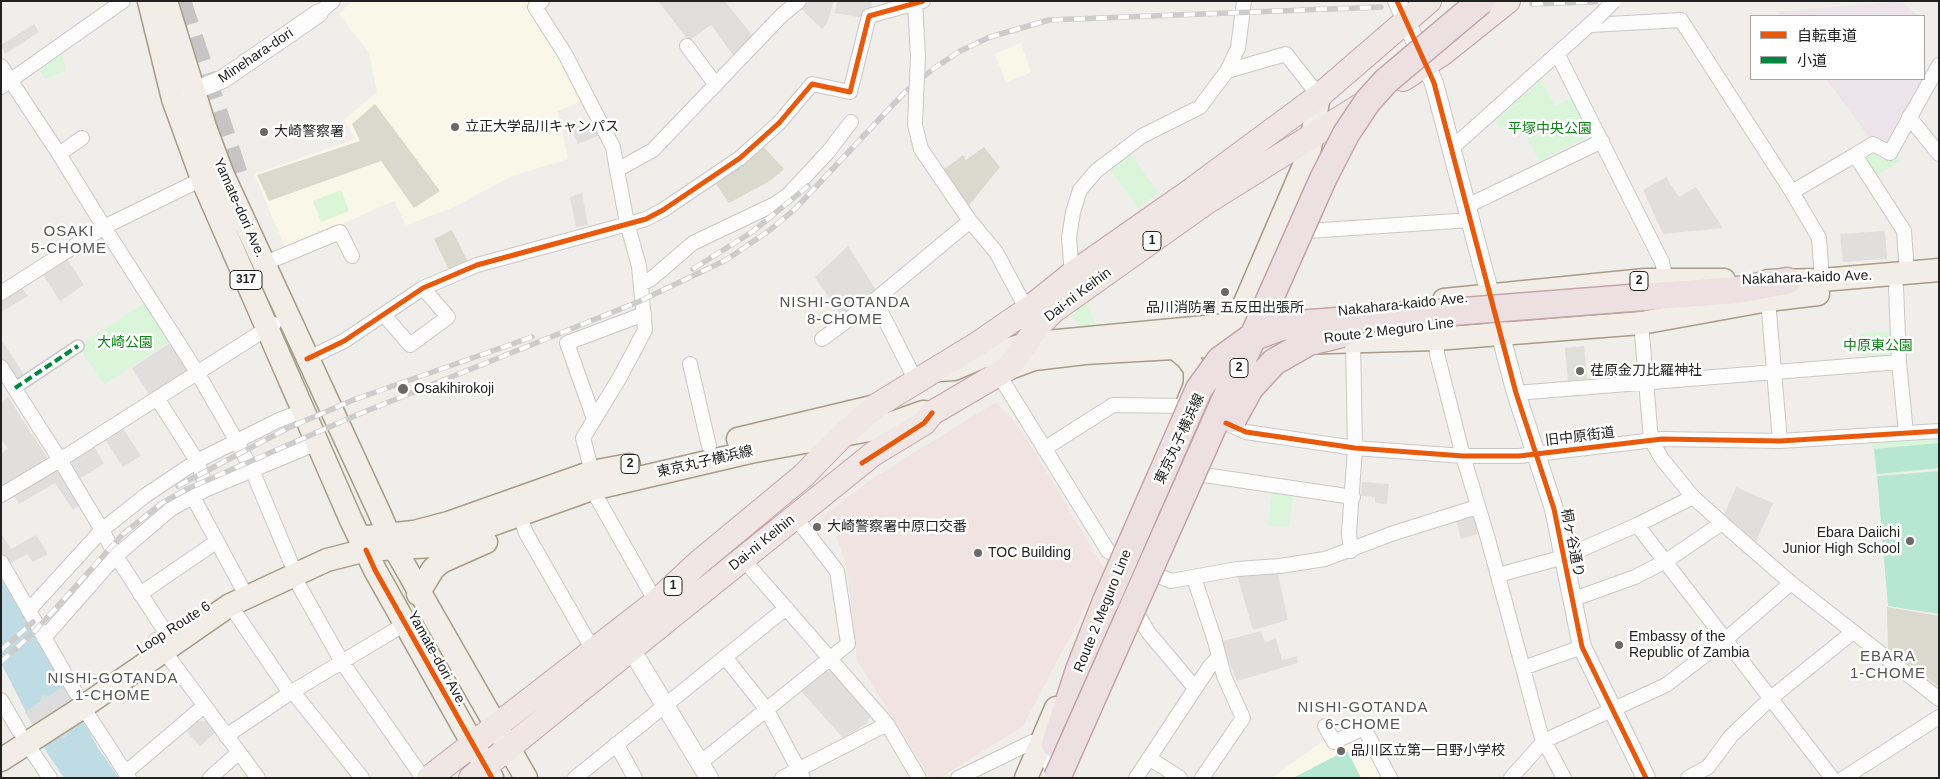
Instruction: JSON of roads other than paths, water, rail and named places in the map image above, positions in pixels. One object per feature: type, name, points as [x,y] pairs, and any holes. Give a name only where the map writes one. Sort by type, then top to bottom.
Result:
[{"type":"highway","name":"Dai-ni Keihin","points":[[472,745],[656,602],[698,563],[780,496],[876,406],[1027,310],[1072,274],[1192,190],[1319,96],[1401,11],[1429,1]]},
{"type":"highway","name":"Route 2 Meguro Line","points":[[1047,745],[1314,164],[1333,127],[1356,92],[1375,70],[1459,1]]},
{"type":"highway","name":"Route 2 Meguro Line","points":[[1136,615],[1320,188],[1346,134],[1361,110],[1386,81],[1481,1]]},
{"type":"highway","name":"Dai-ni Keihin","points":[[508,749],[873,454],[924,423],[932,413],[1003,372],[1040,325],[1059,308],[1208,201],[1426,64],[1508,1]]},
{"type":"highway","name":"Route 2 Meguro Line","points":[[1040,778],[1047,745],[1175,440],[1199,389],[1211,370],[1228,354],[1264,332],[1298,324],[1643,309],[1787,281]]},
{"type":"highway","name":"Route 2 Meguro Line","points":[[1057,778],[1245,396],[1265,370],[1290,351],[1309,342],[1339,334],[1768,300]]},
{"type":"highway","name":"1","points":[[429,778],[472,745]]},
{"type":"highway","name":"1","points":[[483,774],[508,749]]},
{"type":"main road","name":"Yamate-dori Ave.","points":[[149,1],[183,95],[215,154],[263,264],[379,512],[391,542],[418,594],[526,778]]},
{"type":"main road","name":"Yamate-dori Ave.","points":[[166,1],[183,95],[202,179],[362,544],[472,745],[483,774]]},
{"type":"main road","name":"2","points":[[1071,778],[1136,615],[1158,576],[1204,475],[1267,319],[1347,142],[1363,116],[1384,92]]},
{"type":"main road","name":"東京丸子横浜線","points":[[1026,778],[1047,745],[1123,560],[1236,324],[1296,188],[1310,154],[1319,96]]},
{"type":"main road","name":"Nakahara-kaido Ave.","points":[[1768,300],[1901,280],[1939,270]]},
{"type":"main road","name":"Nakahara-kaido Ave.","points":[[924,376],[954,369],[982,357],[1026,344],[1070,338],[1236,324],[1491,295],[1666,279],[1901,280],[1939,284]]},
{"type":"main road","points":[[1059,308],[1059,328],[1062,333],[1070,338]]},
{"type":"main road","name":"2","points":[[1003,372],[1034,359],[1085,353],[1226,345],[1257,346],[1501,335],[1643,309]]},
{"type":"main road","name":"2","points":[[1226,423],[1252,387],[1270,368],[1308,344]]},
{"type":"main road","points":[[1123,560],[1126,540],[1195,385],[1195,369],[1188,358],[1175,348]]},
{"type":"main road","name":"東京丸子横浜線","points":[[391,542],[414,532],[708,446],[876,406]]},
{"type":"main road","name":"東京丸子横浜線","points":[[362,544],[391,542],[432,546],[520,516],[592,480],[874,429],[924,412],[932,413]]},
{"type":"main road","points":[[780,496],[801,474],[812,458],[809,449],[793,444]]},
{"type":"main road","points":[[418,594],[433,569],[441,562],[516,529],[520,516]]},
{"type":"main road","name":"Loop Route 6","points":[[162,642],[337,543],[362,544]]},
{"type":"main road","name":"Loop Route 6","points":[[1,760],[21,737],[78,701],[241,586],[292,569]]},
{"type":"street","points":[[6,84],[123,1]]},
{"type":"street","name":"Minehara-dori","points":[[183,95],[223,79],[319,13],[333,1]]},
{"type":"street","points":[[542,1],[535,7],[565,54],[613,147],[626,223],[639,266],[645,330],[583,438],[592,480],[656,602]]},
{"type":"street","points":[[1072,274],[1069,238],[1073,212],[1080,190],[1096,171],[1142,136],[1200,107],[1227,71],[1238,48],[1244,1]]},
{"type":"street","points":[[1453,147],[1558,55],[1614,1]]},
{"type":"street","points":[[307,360],[344,341],[423,288],[504,256],[646,219],[663,210],[740,158],[779,124],[812,84],[850,92],[869,16],[918,2],[915,125],[921,149],[970,221],[996,252],[1027,310]]},
{"type":"street","points":[[617,170],[653,150],[791,3]]},
{"type":"street","name":"桐ヶ谷通り","points":[[1401,11],[1426,64],[1453,147],[1516,393],[1554,509],[1582,647],[1646,778]]},
{"type":"street","points":[[1594,21],[1681,20],[1792,192],[1819,238],[1822,280]]},
{"type":"street","points":[[687,46],[716,85]]},
{"type":"street","points":[[1227,71],[1286,54],[1319,96]]},
{"type":"street","points":[[1558,55],[1662,262],[1666,279]]},
{"type":"street","points":[[1792,192],[1872,144],[1890,153],[1939,65]]},
{"type":"street","points":[[1,66],[6,84],[59,154],[197,372],[252,470],[292,569],[342,662],[423,778]]},
{"type":"street","points":[[1909,117],[1939,154]]},
{"type":"street","points":[[641,284],[651,279],[693,243],[782,200],[828,152],[851,122]]},
{"type":"street","points":[[59,154],[82,138]]},
{"type":"street","points":[[1308,231],[1469,213],[1602,141]]},
{"type":"street","points":[[1855,155],[1904,231],[1899,362],[1906,433]]},
{"type":"street","points":[[1,293],[104,227],[202,179]]},
{"type":"street","points":[[822,340],[875,300],[970,221]]},
{"type":"street","points":[[263,264],[340,232],[352,256]]},
{"type":"street","points":[[384,315],[410,345],[448,317],[423,288]]},
{"type":"street","points":[[875,300],[924,376]]},
{"type":"street","points":[[1768,300],[1780,442]]},
{"type":"street","points":[[1643,309],[1651,440],[1662,459],[1693,497],[1791,583],[1939,699]]},
{"type":"street","points":[[594,419],[567,343],[644,314]]},
{"type":"street","points":[[1,495],[60,460],[267,327],[288,318]]},
{"type":"street","points":[[1436,339],[1437,354],[1463,456],[1544,741],[1564,778]]},
{"type":"street","points":[[1351,551],[1349,533],[1356,448],[1353,341]]},
{"type":"street","points":[[15,388],[78,346]]},
{"type":"street","points":[[1516,393],[1899,362]]},
{"type":"street","points":[[690,364],[708,446]]},
{"type":"street","points":[[1,366],[140,594],[162,642],[204,706],[258,778]]},
{"type":"street","points":[[1003,372],[1044,449],[1108,551],[1123,560]]},
{"type":"street","points":[[157,398],[197,462],[207,489]]},
{"type":"street","points":[[1044,449],[1113,405],[1186,406]]},
{"type":"street","points":[[29,610],[102,530],[146,494],[197,462],[303,411]]},
{"type":"street","name":"旧中原街道","points":[[1226,423],[1246,432],[1356,448],[1463,456],[1519,456],[1651,440],[1717,438],[1780,442],[1939,431]]},
{"type":"street","points":[[44,638],[116,556],[154,522],[207,489],[317,442]]},
{"type":"street","points":[[1204,475],[1353,497]]},
{"type":"street","points":[[193,497],[241,586]]},
{"type":"street","points":[[1498,576],[1564,557],[1637,525],[1693,497]]},
{"type":"street","points":[[1158,576],[1172,582],[1237,569],[1280,566],[1325,559],[1351,551],[1394,533],[1477,507]]},
{"type":"street","points":[[520,516],[526,533],[593,650]]},
{"type":"street","points":[[631,649],[705,771],[767,710],[848,644],[837,571],[795,517]]},
{"type":"street","points":[[1571,600],[1620,584],[1666,561],[1722,523]]},
{"type":"street","points":[[1637,525],[1832,778]]},
{"type":"street","points":[[140,594],[216,542]]},
{"type":"street","points":[[743,559],[829,660],[887,724],[918,778]]},
{"type":"street","points":[[1,562],[78,701],[127,776],[204,706]]},
{"type":"street","points":[[1194,578],[1215,641],[1218,658],[1243,718],[1202,778]]},
{"type":"street","points":[[1511,778],[1544,741],[1666,684],[1725,640],[1791,583]]},
{"type":"street","points":[[230,605],[292,692],[362,778]]},
{"type":"street","points":[[575,778],[786,608]]},
{"type":"street","points":[[1136,615],[1195,688]]},
{"type":"street","points":[[226,736],[292,692],[405,624]]},
{"type":"street","points":[[1688,778],[1708,767],[1731,736],[1771,698],[1853,632]]},
{"type":"street","points":[[1523,668],[1582,647]]},
{"type":"street","points":[[725,657],[767,710],[801,773]]},
{"type":"street","points":[[1136,778],[1195,688],[1218,658]]},
{"type":"street","points":[[1,700],[21,737],[50,778]]},
{"type":"street","points":[[1844,778],[1939,717]]},
{"type":"street","points":[[782,778],[801,773],[887,724]]},
{"type":"street","points":[[1325,726],[1334,742],[1364,728],[1390,778]]},
{"type":"street","points":[[958,778],[1032,742],[1047,745],[1057,778]]},
{"type":"street","points":[[616,744],[635,778]]},
{"type":"street","points":[[210,778],[238,753]]},
{"type":"street","points":[[1149,758],[1180,778]]},
{"type":"water","points":[[1,578],[52,662],[98,748],[119,778],[64,778],[47,753],[1,663]]},
{"type":"tunnel","points":[[178,1],[237,181]]},
{"type":"railway","points":[[1532,4],[1618,1]]},
{"type":"railway","points":[[1,662],[35,631],[123,534],[162,503],[187,489],[359,414],[638,302],[726,260],[770,230],[795,209],[904,93],[933,69],[960,51],[990,37],[1049,20],[1381,7]]},
{"type":"railway","points":[[693,269],[752,232],[808,186]]},
{"type":"railway","points":[[178,486],[286,429],[353,400],[532,337]]},
{"type":"railway","points":[[1,650],[33,622]]},
{"type":"place","name":"立正大学品川キャンパス","points":[[455,127]]},
{"type":"place","name":"大崎警察署","points":[[264,132]]},
{"type":"place","name":"品川消防署 五反田出張所","points":[[1225,292]]},
{"type":"place","name":"荏原金刀比羅神社","points":[[1580,371]]},
{"type":"place","name":"Osakihirokoji","points":[[403,389]]},
{"type":"place","name":"大崎警察署中原口交番","points":[[817,527]]},
{"type":"place","name":"Ebara Daiichi Junior High School","points":[[1910,541]]},
{"type":"place","name":"TOC Building","points":[[978,553]]},
{"type":"place","name":"Embassy of the Republic of Zambia","points":[[1619,645]]},
{"type":"place","name":"品川区立第一日野小学校","points":[[1341,751]]},
{"type":"district","name":"OSAKI 5-CHOME","points":[[69,240]]},
{"type":"district","name":"NISHI-GOTANDA 8-CHOME","points":[[845,312]]},
{"type":"district","name":"EBARA 1-CHOME","points":[[1888,666]]},
{"type":"district","name":"NISHI-GOTANDA 1-CHOME","points":[[113,688]]},
{"type":"district","name":"NISHI-GOTANDA 6-CHOME","points":[[1363,716]]},
{"type":"park label","name":"平塚中央公園","points":[[1550,129]]},
{"type":"park label","name":"大崎公園","points":[[125,343]]},
{"type":"park label","name":"中原東公園","points":[[1878,346]]}]
